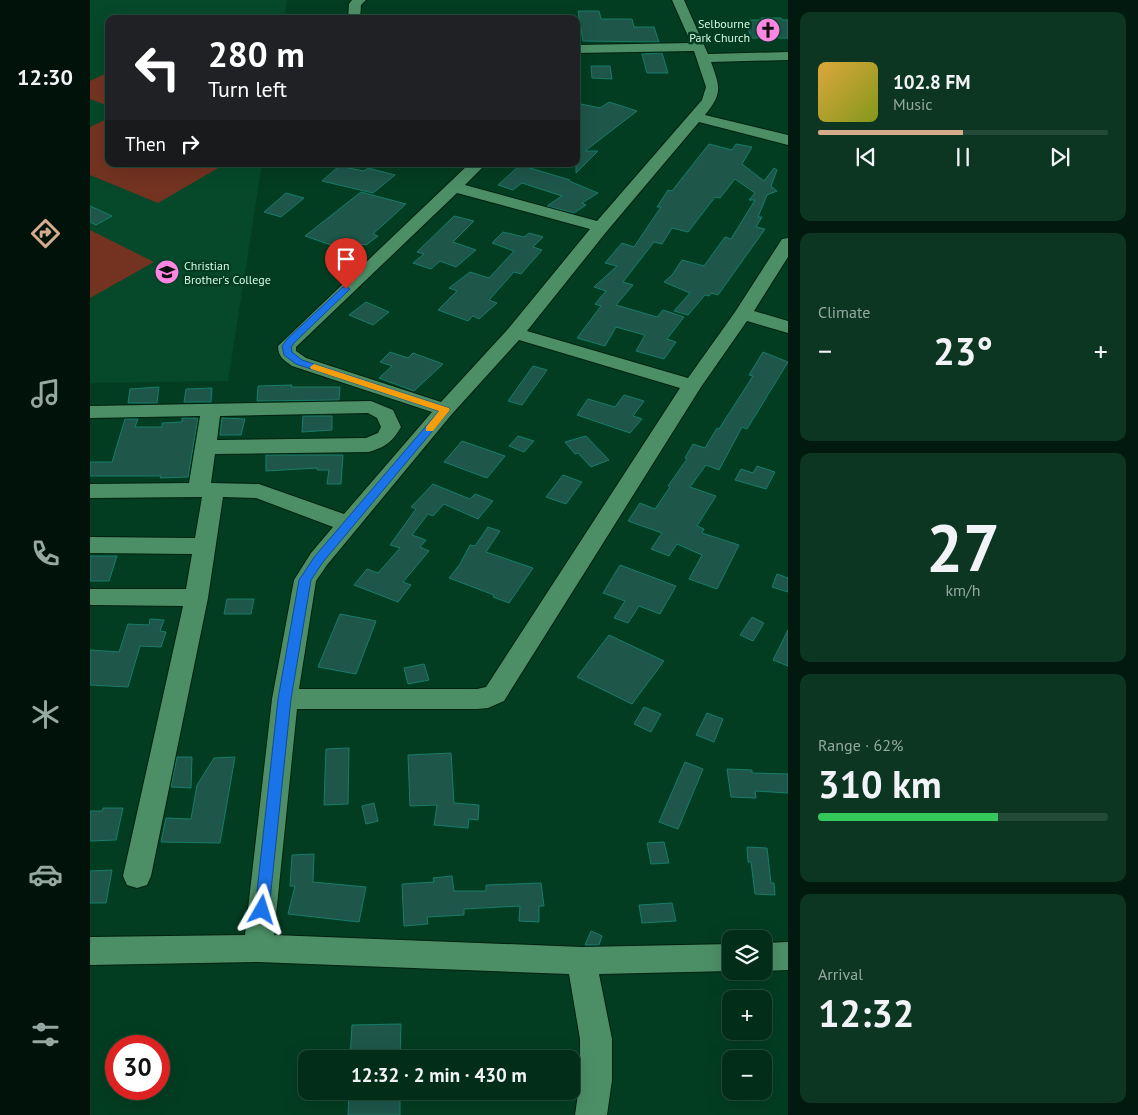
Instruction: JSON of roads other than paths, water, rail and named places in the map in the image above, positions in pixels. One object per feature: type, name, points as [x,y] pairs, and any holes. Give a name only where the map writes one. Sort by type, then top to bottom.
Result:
[{"type":"street","points":[[354,15],[355,4],[360,0]]},
{"type":"street","points":[[258,948],[285,699],[305,580],[319,559],[348,524],[445,410],[515,333],[601,227],[710,101],[713,87],[709,62],[678,0]]},
{"type":"street","points":[[580,49],[709,62],[788,56]]},
{"type":"street","points":[[697,117],[788,140]]},
{"type":"street","points":[[445,410],[299,362],[287,353],[287,346],[475,167]]},
{"type":"street","points":[[455,187],[601,227]]},
{"type":"street","points":[[285,699],[477,700],[496,694],[692,385],[743,314],[788,243]]},
{"type":"street","points":[[743,314],[788,327]]},
{"type":"street","points":[[515,333],[692,385]]},
{"type":"street","points":[[90,412],[372,408],[386,414],[391,427],[385,437],[369,445],[205,448]]},
{"type":"street","points":[[137,876],[196,598],[205,546],[207,489],[205,448],[211,411]]},
{"type":"street","points":[[90,491],[207,489],[259,491],[348,524]]},
{"type":"street","points":[[90,545],[205,546]]},
{"type":"street","points":[[90,597],[196,598]]},
{"type":"street","points":[[90,951],[258,948],[582,961],[722,958]]},
{"type":"street","points":[[772,957],[788,956]]},
{"type":"street","points":[[582,961],[596,1039],[596,1080],[592,1115]]},
{"type":"place","name":"Selbourne Park Church","points":[[768,30]]},
{"type":"place","name":"Christian Brother's College","points":[[167,272]]}]
